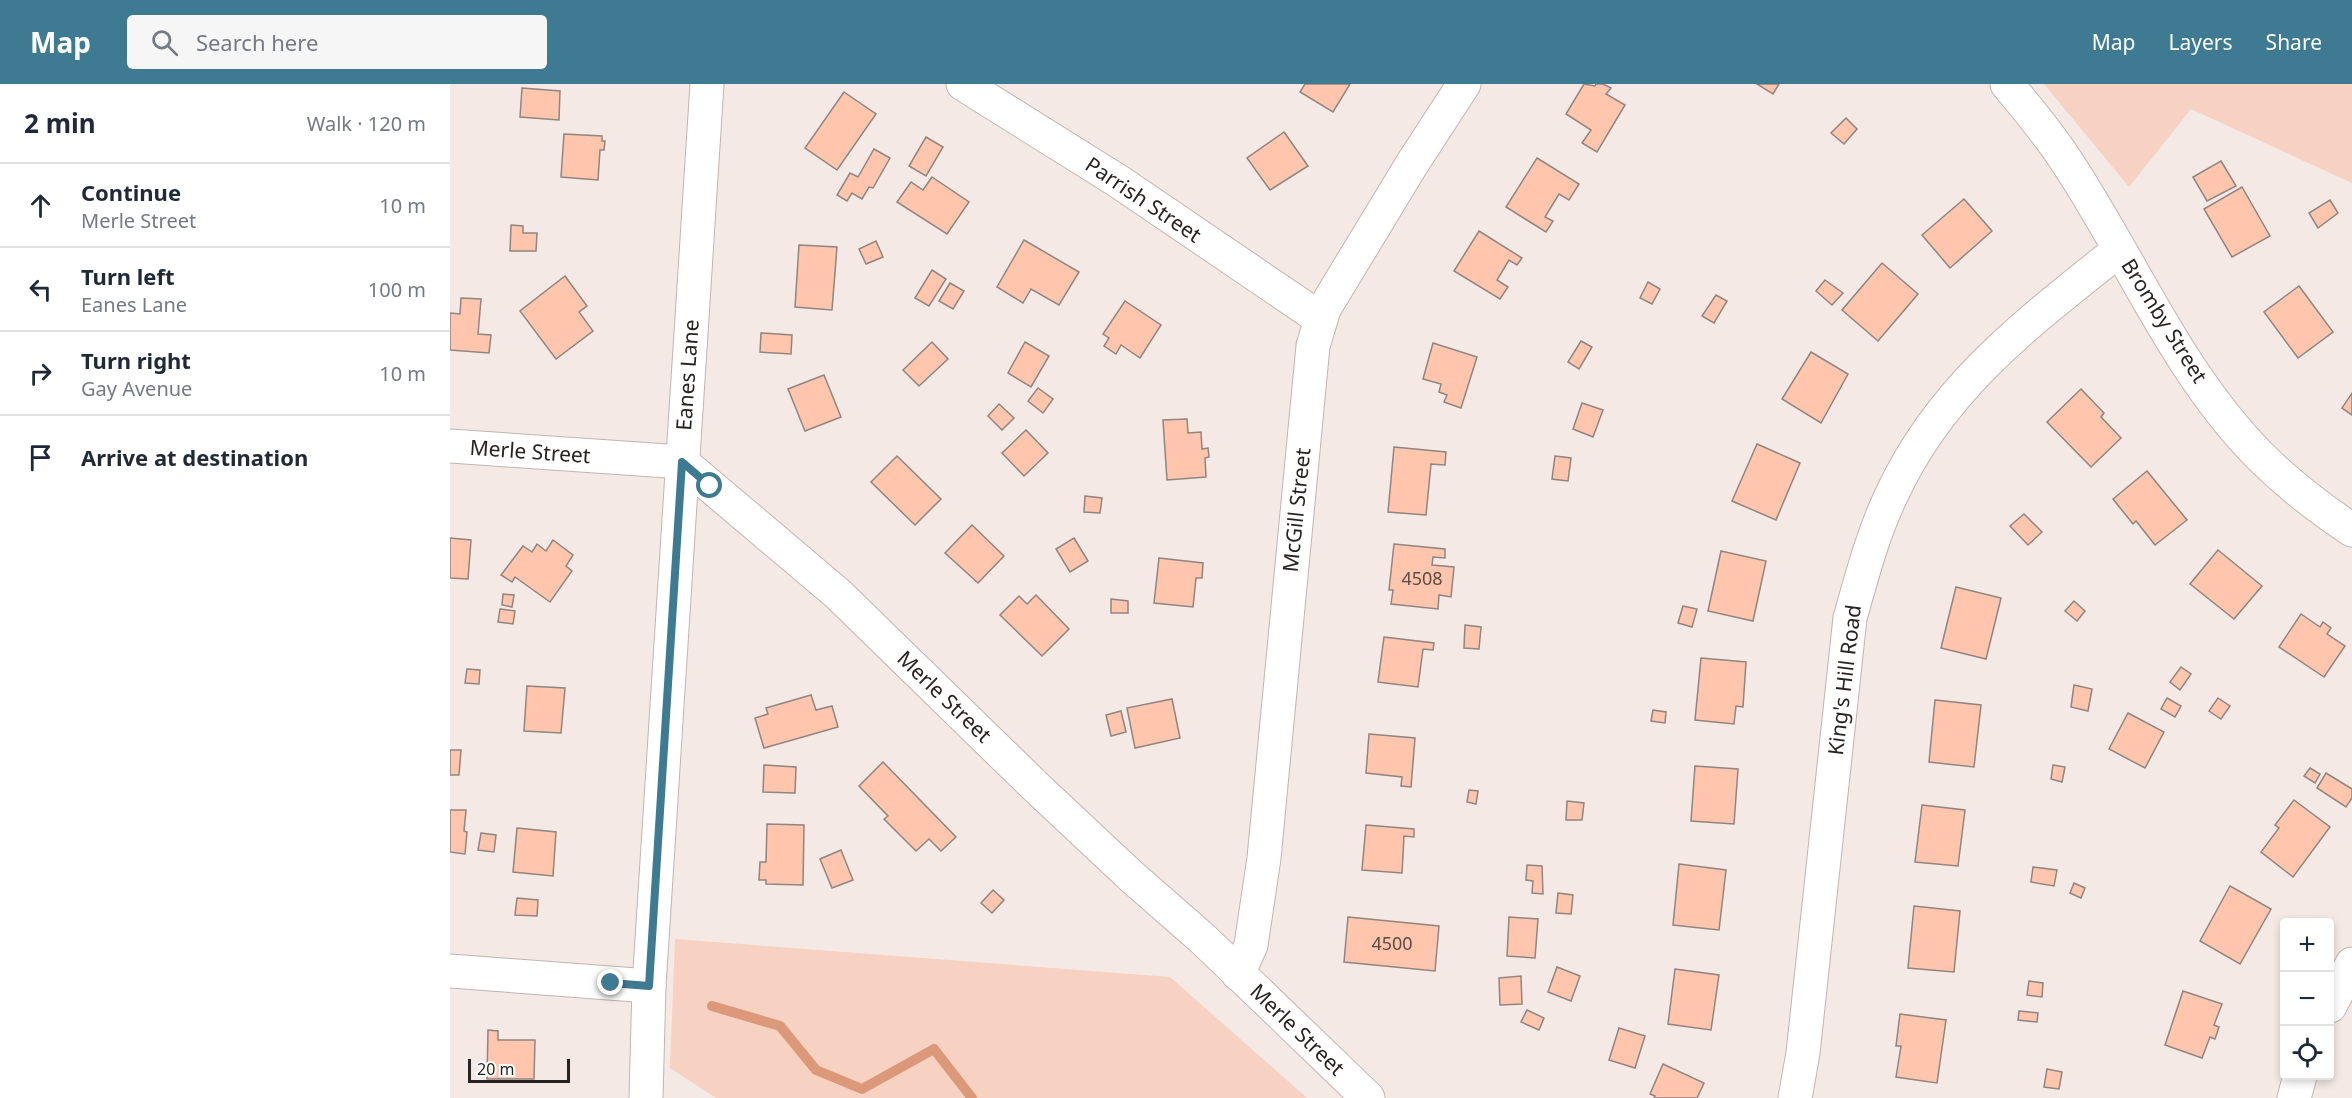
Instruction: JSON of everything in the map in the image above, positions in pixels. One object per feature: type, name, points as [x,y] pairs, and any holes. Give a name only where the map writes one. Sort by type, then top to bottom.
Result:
[{"type":"street","name":"Eanes Lane","points":[[646,1098],[649,986],[707,84]]},
{"type":"street","name":"Parrish Street","points":[[963,84],[1118,181],[1321,319]]},
{"type":"street","name":"McGill Street","points":[[1238,974],[1251,945],[1264,858],[1313,346],[1324,309],[1464,84]]},
{"type":"street","name":"Bromby Street","points":[[2007,84],[2065,159],[2187,362],[2234,427],[2259,456],[2285,480],[2352,530]]},
{"type":"street","name":"King's Hill Road","points":[[1795,1098],[1803,1053],[1850,618],[1867,558],[1892,494],[1932,425],[1971,378],[2020,329],[2119,250]]},
{"type":"street","name":"Merle Street","points":[[450,446],[682,462],[838,594],[1035,786],[1368,1098]]},
{"type":"street","points":[[2334,998],[2352,964]]},
{"type":"street","points":[[450,971],[649,986]]},
{"type":"street","points":[[2294,1098],[2299,1080]]},
{"type":"shaded area","points":[[2044,84],[2352,84],[2352,183],[2191,109],[2129,187]]},
{"type":"shaded area","points":[[675,939],[1170,977],[1307,1098],[716,1098],[670,1068]]},
{"type":"building","points":[[1305,84],[1350,84],[1333,112],[1300,92]]},
{"type":"building","points":[[1584,84],[1595,86],[1603,84],[1611,88],[1606,94],[1625,105],[1597,152],[1582,143],[1591,130],[1566,114]]},
{"type":"building","points":[[1757,84],[1779,84],[1773,94]]},
{"type":"building","points":[[522,88],[560,91],[559,120],[520,117]]},
{"type":"building","points":[[844,92],[876,114],[837,170],[805,148]]},
{"type":"building","points":[[1846,118],[1857,129],[1844,144],[1831,133]]},
{"type":"building","points":[[1284,132],[1308,166],[1270,190],[1247,158]]},
{"type":"building","points":[[564,134],[602,136],[602,141],[605,141],[604,150],[600,150],[598,180],[561,177]]},
{"type":"building","points":[[926,137],[943,147],[926,176],[909,166]]},
{"type":"building","points":[[874,149],[890,158],[873,188],[869,187],[862,199],[852,193],[847,201],[837,195],[850,173],[858,177]]},
{"type":"building","points":[[1537,158],[1579,184],[1569,200],[1559,194],[1545,217],[1553,221],[1546,232],[1506,207]]},
{"type":"building","points":[[2221,161],[2236,186],[2207,201],[2193,177]]},
{"type":"building","points":[[932,177],[969,202],[947,234],[897,202],[911,182],[923,190]]},
{"type":"building","points":[[2242,187],[2270,236],[2232,257],[2204,209]]},
{"type":"building","points":[[1964,199],[1992,231],[1950,268],[1922,235]]},
{"type":"building","points":[[2330,200],[2338,213],[2318,228],[2309,213]]},
{"type":"building","points":[[511,225],[523,226],[523,233],[537,233],[536,251],[510,251]]},
{"type":"building","points":[[1479,231],[1522,258],[1517,265],[1509,260],[1497,280],[1508,287],[1500,299],[1454,271]]},
{"type":"building","points":[[1024,240],[1079,272],[1059,305],[1031,289],[1023,303],[997,287]]},
{"type":"building","points":[[876,241],[883,257],[866,264],[859,249]]},
{"type":"building","points":[[799,245],[837,247],[832,310],[795,307]]},
{"type":"building","points":[[1882,263],[1918,294],[1878,341],[1842,310]]},
{"type":"building","points":[[932,270],[946,279],[929,306],[915,298]]},
{"type":"building","points":[[565,276],[587,306],[579,312],[593,331],[556,359],[520,311]]},
{"type":"building","points":[[1825,280],[1843,293],[1832,305],[1816,291]]},
{"type":"building","points":[[1648,282],[1660,289],[1652,304],[1640,298]]},
{"type":"building","points":[[950,283],[964,291],[953,309],[939,301]]},
{"type":"building","points":[[2299,286],[2333,332],[2298,358],[2264,312]]},
{"type":"building","points":[[1716,295],[1727,301],[1714,323],[1702,316]]},
{"type":"building","points":[[461,298],[481,299],[478,334],[491,335],[489,353],[450,350],[450,313],[460,314]]},
{"type":"building","points":[[1125,301],[1161,325],[1140,358],[1121,345],[1116,354],[1104,346],[1109,338],[1103,334]]},
{"type":"building","points":[[761,333],[792,335],[791,354],[760,352]]},
{"type":"building","points":[[1581,341],[1592,347],[1579,369],[1568,362]]},
{"type":"building","points":[[932,342],[948,359],[919,386],[903,370]]},
{"type":"building","points":[[1025,342],[1049,356],[1031,387],[1008,373]]},
{"type":"building","points":[[1433,343],[1477,357],[1461,408],[1444,402],[1447,395],[1439,392],[1441,384],[1423,379]]},
{"type":"building","points":[[1811,352],[1848,374],[1821,423],[1782,399]]},
{"type":"building","points":[[824,375],[841,417],[805,431],[788,389]]},
{"type":"building","points":[[1038,388],[1053,399],[1043,413],[1028,401]]},
{"type":"building","points":[[2081,389],[2104,413],[2101,417],[2121,438],[2091,467],[2047,422]]},
{"type":"building","points":[[2352,393],[2352,415],[2342,408]]},
{"type":"building","points":[[1582,403],[1603,410],[1593,437],[1573,429]]},
{"type":"building","points":[[999,404],[1014,418],[1002,430],[988,416]]},
{"type":"building","points":[[1187,419],[1188,433],[1201,432],[1202,449],[1208,448],[1209,457],[1205,458],[1206,477],[1167,480],[1163,420]]},
{"type":"building","points":[[1026,430],[1048,453],[1024,476],[1002,453]]},
{"type":"building","points":[[1757,444],[1800,463],[1776,520],[1732,501]]},
{"type":"building","points":[[1394,447],[1446,452],[1445,465],[1431,464],[1426,515],[1388,512]]},
{"type":"building","points":[[897,456],[941,499],[915,525],[871,482]]},
{"type":"building","points":[[1555,456],[1571,458],[1568,481],[1552,479]]},
{"type":"building","points":[[2147,471],[2187,520],[2155,545],[2136,521],[2133,524],[2113,499]]},
{"type":"building","points":[[1085,496],[1102,498],[1100,513],[1084,512]]},
{"type":"building","points":[[2024,514],[2042,532],[2028,545],[2010,526]]},
{"type":"building","points":[[972,525],[1004,556],[978,583],[945,553]]},
{"type":"building","points":[[450,538],[471,540],[468,579],[450,578]]},
{"type":"building","points":[[1074,538],[1088,561],[1070,572],[1056,549]]},
{"type":"building","points":[[553,540],[573,555],[566,566],[572,571],[550,602],[515,577],[512,582],[501,575],[523,546],[532,552],[537,544],[546,551]]},
{"type":"building","points":[[1394,544],[1445,549],[1445,558],[1433,557],[1432,565],[1454,567],[1451,597],[1439,595],[1438,609],[1391,604],[1393,590],[1389,590]]},
{"type":"building","points":[[2218,550],[2262,586],[2234,619],[2190,584]]},
{"type":"building","points":[[1721,551],[1766,561],[1753,621],[1708,611]]},
{"type":"building","points":[[1159,558],[1203,563],[1202,578],[1196,578],[1193,607],[1154,603]]},
{"type":"building","points":[[1956,587],[2001,598],[1986,659],[1941,648]]},
{"type":"building","points":[[503,594],[514,595],[512,607],[502,605]]},
{"type":"building","points":[[1036,595],[1069,629],[1042,656],[1000,615],[1019,596],[1027,604]]},
{"type":"building","points":[[1111,599],[1128,601],[1128,613],[1111,613]]},
{"type":"building","points":[[2074,601],[2085,611],[2077,621],[2065,611]]},
{"type":"building","points":[[1683,606],[1697,609],[1692,627],[1678,623]]},
{"type":"building","points":[[500,609],[515,611],[513,624],[498,622]]},
{"type":"building","points":[[2301,614],[2320,627],[2323,622],[2331,628],[2327,634],[2345,646],[2324,677],[2279,647]]},
{"type":"building","points":[[1465,625],[1481,627],[1479,649],[1464,648]]},
{"type":"building","points":[[1384,637],[1434,643],[1433,650],[1423,649],[1418,687],[1378,682]]},
{"type":"building","points":[[1701,658],[1746,662],[1743,707],[1736,706],[1734,724],[1695,720]]},
{"type":"building","points":[[2181,667],[2191,674],[2180,690],[2170,682]]},
{"type":"building","points":[[467,669],[480,670],[479,684],[465,683]]},
{"type":"building","points":[[2074,685],[2092,689],[2088,711],[2071,707]]},
{"type":"building","points":[[527,686],[565,688],[561,733],[524,731]]},
{"type":"building","points":[[811,695],[816,710],[832,706],[838,727],[764,748],[755,718],[768,714],[766,708]]},
{"type":"building","points":[[2167,698],[2181,706],[2175,717],[2161,709]]},
{"type":"building","points":[[2218,698],[2230,706],[2221,719],[2209,711]]},
{"type":"building","points":[[1172,699],[1180,738],[1135,748],[1127,708]]},
{"type":"building","points":[[1935,700],[1981,705],[1974,767],[1929,762]]},
{"type":"building","points":[[1653,710],[1666,712],[1665,723],[1651,721]]},
{"type":"building","points":[[1121,711],[1126,732],[1111,736],[1106,715]]},
{"type":"building","points":[[2128,713],[2164,732],[2145,768],[2109,749]]},
{"type":"building","points":[[1369,734],[1415,738],[1411,787],[1401,786],[1402,777],[1366,773]]},
{"type":"building","points":[[450,750],[461,750],[459,775],[450,775]]},
{"type":"building","points":[[883,762],[956,837],[941,851],[929,839],[916,851],[884,819],[888,816],[859,786]]},
{"type":"building","points":[[764,765],[796,767],[795,793],[763,792]]},
{"type":"building","points":[[2053,765],[2065,767],[2062,782],[2051,779]]},
{"type":"building","points":[[1695,766],[1738,769],[1734,824],[1691,821]]},
{"type":"building","points":[[2310,768],[2320,774],[2315,783],[2304,776]]},
{"type":"building","points":[[2326,773],[2352,789],[2352,798],[2346,807],[2317,788]]},
{"type":"building","points":[[1469,790],[1478,791],[1476,804],[1467,802]]},
{"type":"building","points":[[2294,800],[2330,827],[2293,877],[2261,852],[2279,828],[2275,825]]},
{"type":"building","points":[[1567,801],[1584,803],[1582,820],[1566,820]]},
{"type":"building","points":[[1922,805],[1965,810],[1958,866],[1915,862]]},
{"type":"building","points":[[450,810],[466,810],[465,854],[450,852]]},
{"type":"building","points":[[767,824],[804,825],[803,885],[766,884],[766,880],[759,880],[760,862],[766,862]]},
{"type":"building","points":[[1366,825],[1414,829],[1414,837],[1404,836],[1402,873],[1362,870]]},
{"type":"building","points":[[517,828],[556,832],[553,876],[513,872]]},
{"type":"building","points":[[481,833],[496,835],[494,852],[478,850]]},
{"type":"building","points":[[841,850],[853,880],[832,888],[820,859]]},
{"type":"building","points":[[1679,864],[1726,870],[1719,930],[1673,925]]},
{"type":"building","points":[[1527,865],[1542,866],[1543,894],[1532,893],[1533,881],[1526,880]]},
{"type":"building","points":[[2033,867],[2057,870],[2054,886],[2031,882]]},
{"type":"building","points":[[2074,883],[2085,888],[2081,898],[2070,893]]},
{"type":"building","points":[[2230,886],[2271,909],[2240,964],[2200,941]]},
{"type":"building","points":[[993,890],[1004,900],[992,913],[981,903]]},
{"type":"building","points":[[1558,893],[1573,895],[1571,914],[1556,913]]},
{"type":"building","points":[[517,898],[538,900],[537,916],[515,915]]},
{"type":"building","points":[[1914,906],[1960,911],[1954,972],[1908,968]]},
{"type":"building","points":[[1348,917],[1439,926],[1435,971],[1344,962]]},
{"type":"building","points":[[1509,917],[1538,919],[1535,958],[1507,956]]},
{"type":"building","points":[[1557,967],[1580,976],[1571,1001],[1548,992]]},
{"type":"building","points":[[1675,969],[1719,975],[1711,1030],[1668,1024]]},
{"type":"building","points":[[1521,976],[1522,1004],[1500,1005],[1499,978]]},
{"type":"building","points":[[2029,981],[2043,983],[2042,997],[2027,995]]},
{"type":"building","points":[[2183,991],[2222,1004],[2214,1025],[2219,1027],[2215,1039],[2210,1037],[2202,1058],[2165,1045]]},
{"type":"building","points":[[1527,1010],[1544,1018],[1539,1030],[1521,1022]]},
{"type":"building","points":[[2019,1011],[2038,1013],[2037,1022],[2018,1020]]},
{"type":"building","points":[[1900,1014],[1946,1020],[1937,1083],[1896,1077],[1901,1046],[1896,1046]]},
{"type":"building","points":[[1619,1028],[1645,1036],[1635,1068],[1609,1060]]},
{"type":"building","points":[[488,1030],[498,1031],[498,1040],[535,1040],[534,1079],[487,1079]]},
{"type":"building","points":[[1663,1064],[1704,1083],[1697,1098],[1654,1098],[1655,1096],[1650,1094]]},
{"type":"building","points":[[2047,1069],[2062,1072],[2059,1089],[2044,1087]]},
{"type":"waterway","points":[[712,1006],[780,1026],[816,1070],[862,1089],[934,1049],[972,1098]]},
{"type":"route","points":[[611,983],[649,986],[682,462],[710,486]]}]
